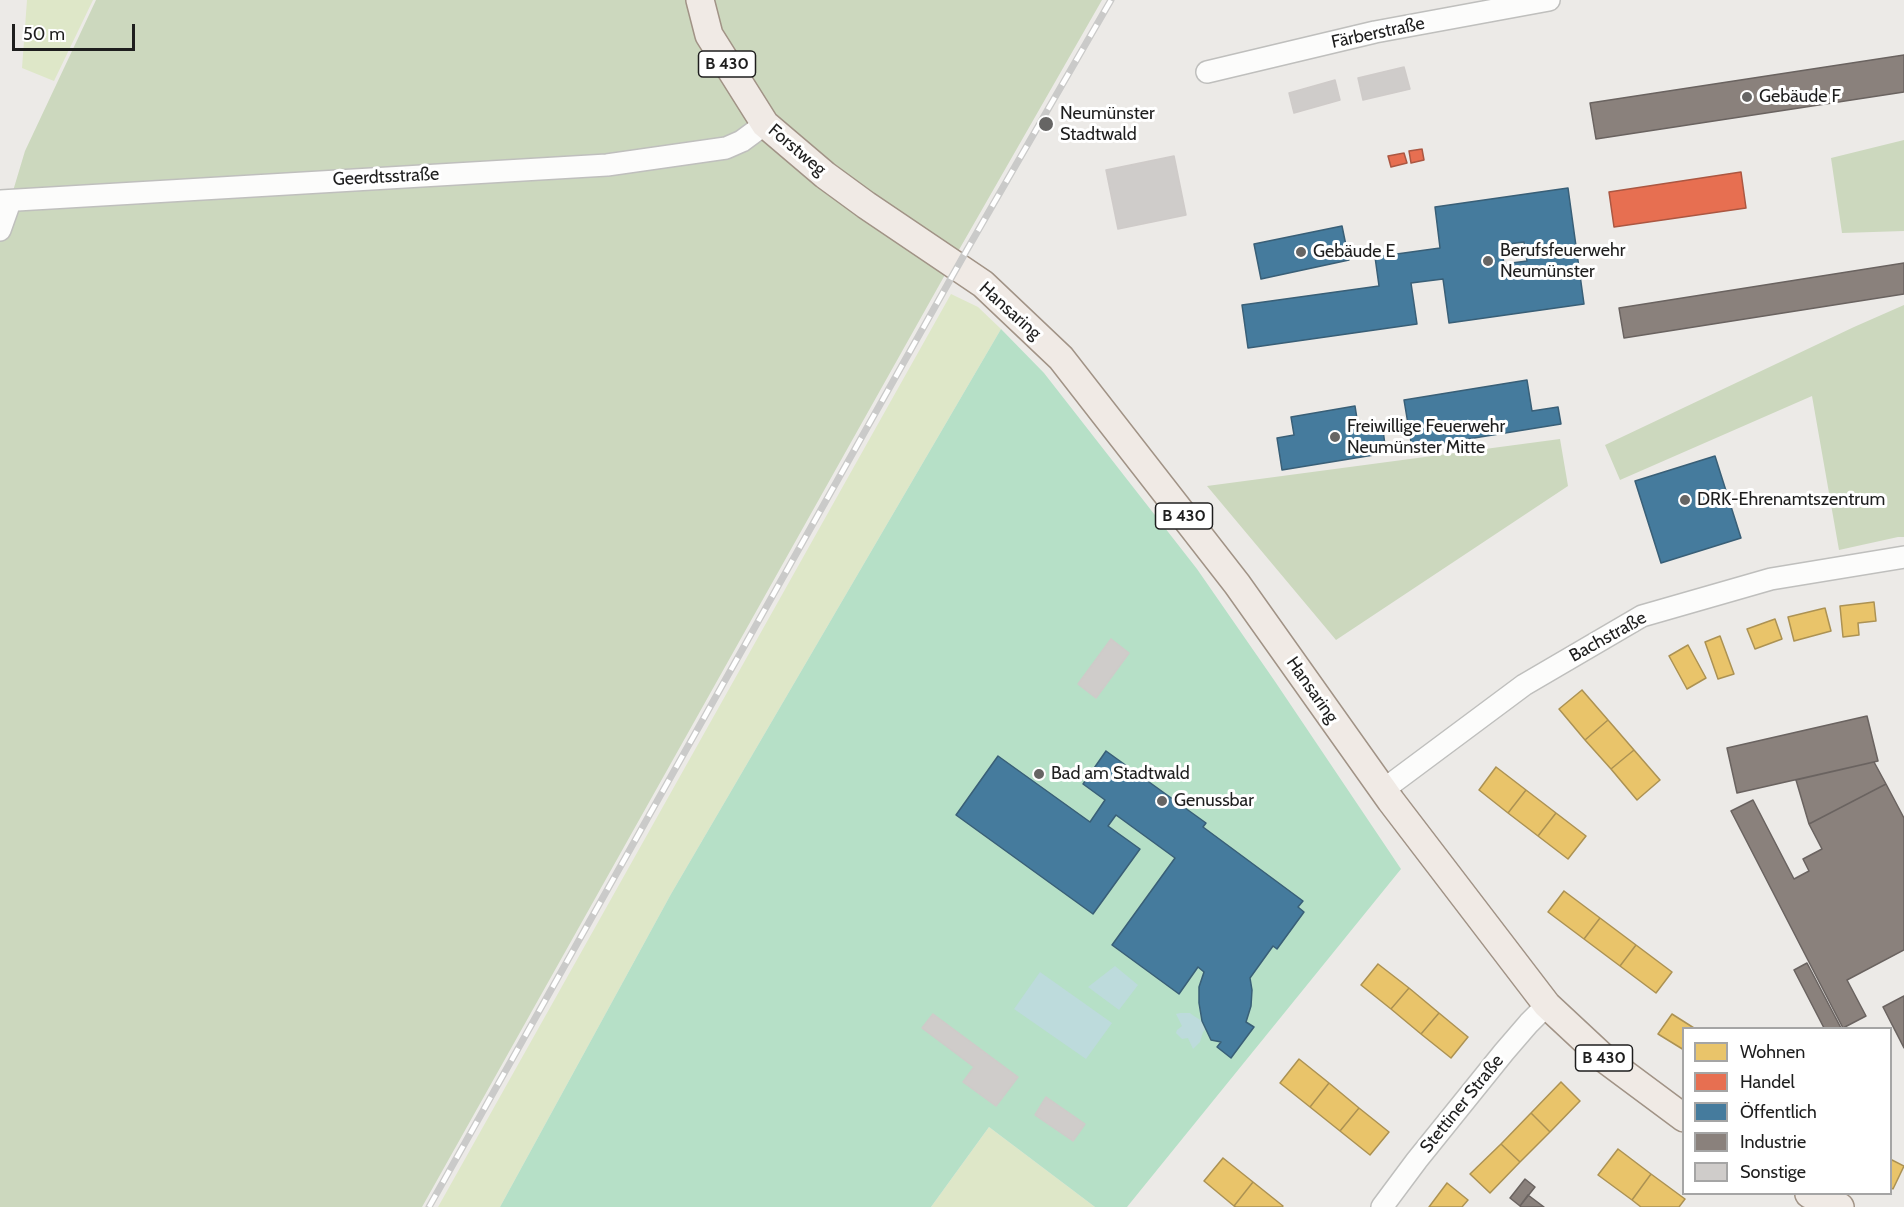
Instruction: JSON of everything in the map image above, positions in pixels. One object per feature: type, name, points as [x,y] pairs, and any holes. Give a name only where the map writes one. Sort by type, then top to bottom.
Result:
[{"type":"main road","name":"Forstweg","points":[[700,0],[709,35],[765,124],[842,187],[944,257]]},
{"type":"main road","name":"Hansaring","points":[[944,257],[983,284],[1061,358],[1237,584],[1383,790],[1547,1005],[1606,1059],[1682,1117]]},
{"type":"main road","points":[[1811,1195],[1840,1207]]},
{"type":"street","name":"Färberstraße","points":[[1208,72],[1375,32],[1549,0]]},
{"type":"street","name":"Geerdtsstraße","points":[[5,201],[607,165],[726,148],[742,141],[765,124]]},
{"type":"street","points":[[0,230],[5,201]]},
{"type":"street","name":"Bachstraße","points":[[1383,790],[1524,685],[1642,616],[1771,579],[1904,557]]},
{"type":"street","name":"Stettiner Straße","points":[[1382,1207],[1504,1052],[1547,1005]]},
{"type":"green space","points":[[27,0],[93,0],[54,81],[22,68]]},
{"type":"green space","points":[[96,0],[1102,0],[960,248],[422,1207],[0,1207],[0,201],[10,201],[25,151]]},
{"type":"green space","points":[[1904,140],[1904,231],[1842,233],[1831,158]]},
{"type":"green space","points":[[951,294],[978,307],[1001,329],[671,894],[500,1207],[438,1207]]},
{"type":"green space","points":[[1904,305],[1904,537],[1839,550],[1812,396],[1620,480],[1605,445]]},
{"type":"green space","name":"Bad am Stadtwald","points":[[1001,329],[1044,373],[1197,569],[1401,869],[1127,1207],[1095,1207],[989,1127],[931,1207],[500,1207],[671,894]]},
{"type":"green space","points":[[1560,439],[1568,486],[1336,640],[1207,486]]},
{"type":"green space","points":[[989,1127],[1095,1207],[931,1207]]},
{"type":"water","points":[[1115,966],[1138,985],[1119,1010],[1088,987]]},
{"type":"water","points":[[1040,972],[1112,1023],[1086,1059],[1014,1009]]},
{"type":"water","points":[[1190,1013],[1202,1021],[1205,1030],[1200,1042],[1193,1049],[1188,1038],[1182,1039],[1176,1033],[1182,1026],[1176,1014]]},
{"type":"building: Wohnen","points":[[1874,602],[1876,621],[1858,623],[1859,635],[1843,637],[1840,606]]},
{"type":"building: Wohnen","points":[[1825,608],[1831,631],[1794,641],[1788,617]]},
{"type":"building: Wohnen","points":[[1775,619],[1782,639],[1755,649],[1747,629]]},
{"type":"building: Wohnen","points":[[1720,636],[1734,674],[1718,679],[1705,642]]},
{"type":"building: Wohnen","points":[[1688,645],[1706,678],[1687,689],[1669,656]]},
{"type":"building: Wohnen","points":[[1582,690],[1608,720],[1585,740],[1559,709]]},
{"type":"building: Wohnen","points":[[1608,720],[1634,750],[1611,769],[1585,740]]},
{"type":"building: Wohnen","points":[[1634,750],[1660,780],[1637,800],[1611,769]]},
{"type":"building: Wohnen","points":[[1496,767],[1526,790],[1508,813],[1479,790]]},
{"type":"building: Wohnen","points":[[1526,790],[1556,813],[1538,836],[1508,813]]},
{"type":"building: Wohnen","points":[[1556,813],[1586,836],[1568,859],[1538,836]]},
{"type":"building: Wohnen","points":[[1564,891],[1600,918],[1584,939],[1548,912]]},
{"type":"building: Wohnen","points":[[1600,918],[1636,945],[1620,966],[1584,939]]},
{"type":"building: Wohnen","points":[[1636,945],[1672,972],[1656,993],[1620,966]]},
{"type":"building: Wohnen","points":[[1378,964],[1409,988],[1391,1009],[1361,985]]},
{"type":"building: Wohnen","points":[[1409,988],[1439,1013],[1421,1034],[1391,1009]]},
{"type":"building: Wohnen","points":[[1439,1013],[1468,1037],[1451,1058],[1421,1034]]},
{"type":"building: Wohnen","points":[[1672,1014],[1692,1027],[1682,1027],[1682,1049],[1658,1034]]},
{"type":"building: Wohnen","points":[[1299,1059],[1329,1083],[1310,1107],[1280,1083]]},
{"type":"building: Wohnen","points":[[1561,1082],[1580,1101],[1550,1132],[1531,1113]]},
{"type":"building: Wohnen","points":[[1329,1083],[1359,1108],[1340,1131],[1310,1107]]},
{"type":"building: Wohnen","points":[[1359,1108],[1389,1132],[1370,1155],[1340,1131]]},
{"type":"building: Wohnen","points":[[1531,1113],[1550,1132],[1520,1162],[1501,1144]]},
{"type":"building: Wohnen","points":[[1501,1144],[1520,1162],[1490,1193],[1470,1174]]},
{"type":"building: Wohnen","points":[[1618,1149],[1651,1174],[1632,1200],[1598,1175]]},
{"type":"building: Wohnen","points":[[1223,1158],[1253,1182],[1234,1206],[1204,1181]]},
{"type":"building: Wohnen","points":[[1892,1160],[1904,1166],[1892,1188]]},
{"type":"building: Wohnen","points":[[1651,1174],[1685,1199],[1679,1207],[1641,1207],[1632,1200]]},
{"type":"building: Wohnen","points":[[1253,1182],[1283,1206],[1234,1206]]},
{"type":"building: Wohnen","points":[[1447,1183],[1468,1200],[1462,1207],[1429,1207]]},
{"type":"building: Handel","points":[[1422,149],[1424,160],[1411,163],[1409,151]]},
{"type":"building: Handel","points":[[1404,153],[1407,163],[1391,167],[1388,156]]},
{"type":"building: Handel","points":[[1741,172],[1746,208],[1614,227],[1609,192]]},
{"type":"building: Öffentlich","points":[[1568,188],[1584,304],[1449,323],[1443,279],[1411,283],[1417,324],[1248,348],[1242,305],[1379,286],[1375,257],[1440,248],[1435,207]],"holes":[[[1524,242],[1527,261],[1504,264],[1501,245]]]},
{"type":"building: Öffentlich","name":"Gebäude E","points":[[1342,226],[1349,260],[1261,279],[1254,244]]},
{"type":"building: Öffentlich","points":[[1527,380],[1532,411],[1558,407],[1561,424],[1412,448],[1404,400]]},
{"type":"building: Öffentlich","name":"Freiwillige Feuerwehr Neumünster Mitte","points":[[1355,406],[1358,425],[1382,422],[1386,453],[1282,470],[1277,438],[1294,435],[1291,417]]},
{"type":"building: Öffentlich","name":"DRK-Ehrenamtszentrum","points":[[1715,456],[1741,538],[1661,563],[1635,481]]},
{"type":"building: Öffentlich","points":[[1106,751],[1206,823],[1203,827],[1303,901],[1298,907],[1304,912],[1277,949],[1273,946],[1250,978],[1251,1006],[1246,1022],[1254,1027],[1231,1058],[1217,1047],[1221,1042],[1211,1040],[1202,1021],[1199,987],[1204,972],[1198,967],[1179,994],[1112,945],[1175,858],[1116,815],[1108,826],[1140,849],[1093,914],[956,815],[998,756],[1090,822],[1105,800],[1083,784]]},
{"type":"building: Industrie","name":"Gebäude F","points":[[1904,55],[1904,92],[1596,139],[1590,103]]},
{"type":"building: Industrie","points":[[1904,263],[1904,294],[1624,338],[1619,308]]},
{"type":"building: Industrie","points":[[1867,716],[1878,761],[1737,793],[1727,748]]},
{"type":"building: Industrie","points":[[1874,762],[1886,784],[1809,824],[1796,780]]},
{"type":"building: Industrie","points":[[1886,784],[1904,818],[1904,950],[1847,980],[1866,1016],[1845,1027],[1842,1027],[1731,811],[1753,800],[1794,879],[1809,871],[1803,859],[1822,849],[1809,824]]},
{"type":"building: Industrie","points":[[1807,963],[1840,1027],[1823,1027],[1794,970]]},
{"type":"building: Industrie","points":[[1904,996],[1904,1048],[1883,1007]]},
{"type":"building: Industrie","points":[[1525,1179],[1535,1187],[1520,1206],[1510,1198]]},
{"type":"building: Industrie","points":[[1528,1195],[1544,1207],[1521,1207]]},
{"type":"building: Sonstige","points":[[1404,67],[1410,89],[1363,100],[1358,78]]},
{"type":"building: Sonstige","points":[[1335,80],[1340,100],[1294,113],[1289,93]]},
{"type":"building: Sonstige","points":[[1174,156],[1186,215],[1118,229],[1106,170]]},
{"type":"building: Sonstige","points":[[1111,639],[1129,653],[1096,698],[1078,684]]},
{"type":"building: Sonstige","points":[[933,1014],[1018,1077],[996,1106],[963,1082],[974,1067],[922,1028]]},
{"type":"building: Sonstige","points":[[1046,1097],[1085,1124],[1073,1141],[1035,1115]]},
{"type":"railway","points":[[429,1207],[968,248],[1111,0]]},
{"type":"place","name":"Gebäude F","points":[[1747,97]]},
{"type":"place","name":"Neumünster Stadtwald","points":[[1046,124]]},
{"type":"place","name":"Gebäude E","points":[[1301,252]]},
{"type":"place","name":"Berufsfeuerwehr Neumünster","points":[[1488,261]]},
{"type":"place","name":"Freiwillige Feuerwehr Neumünster Mitte","points":[[1335,437]]},
{"type":"place","name":"DRK-Ehrenamtszentrum","points":[[1685,500]]},
{"type":"place","name":"Bad am Stadtwald","points":[[1039,774]]},
{"type":"place","name":"Genussbar","points":[[1162,801]]}]
